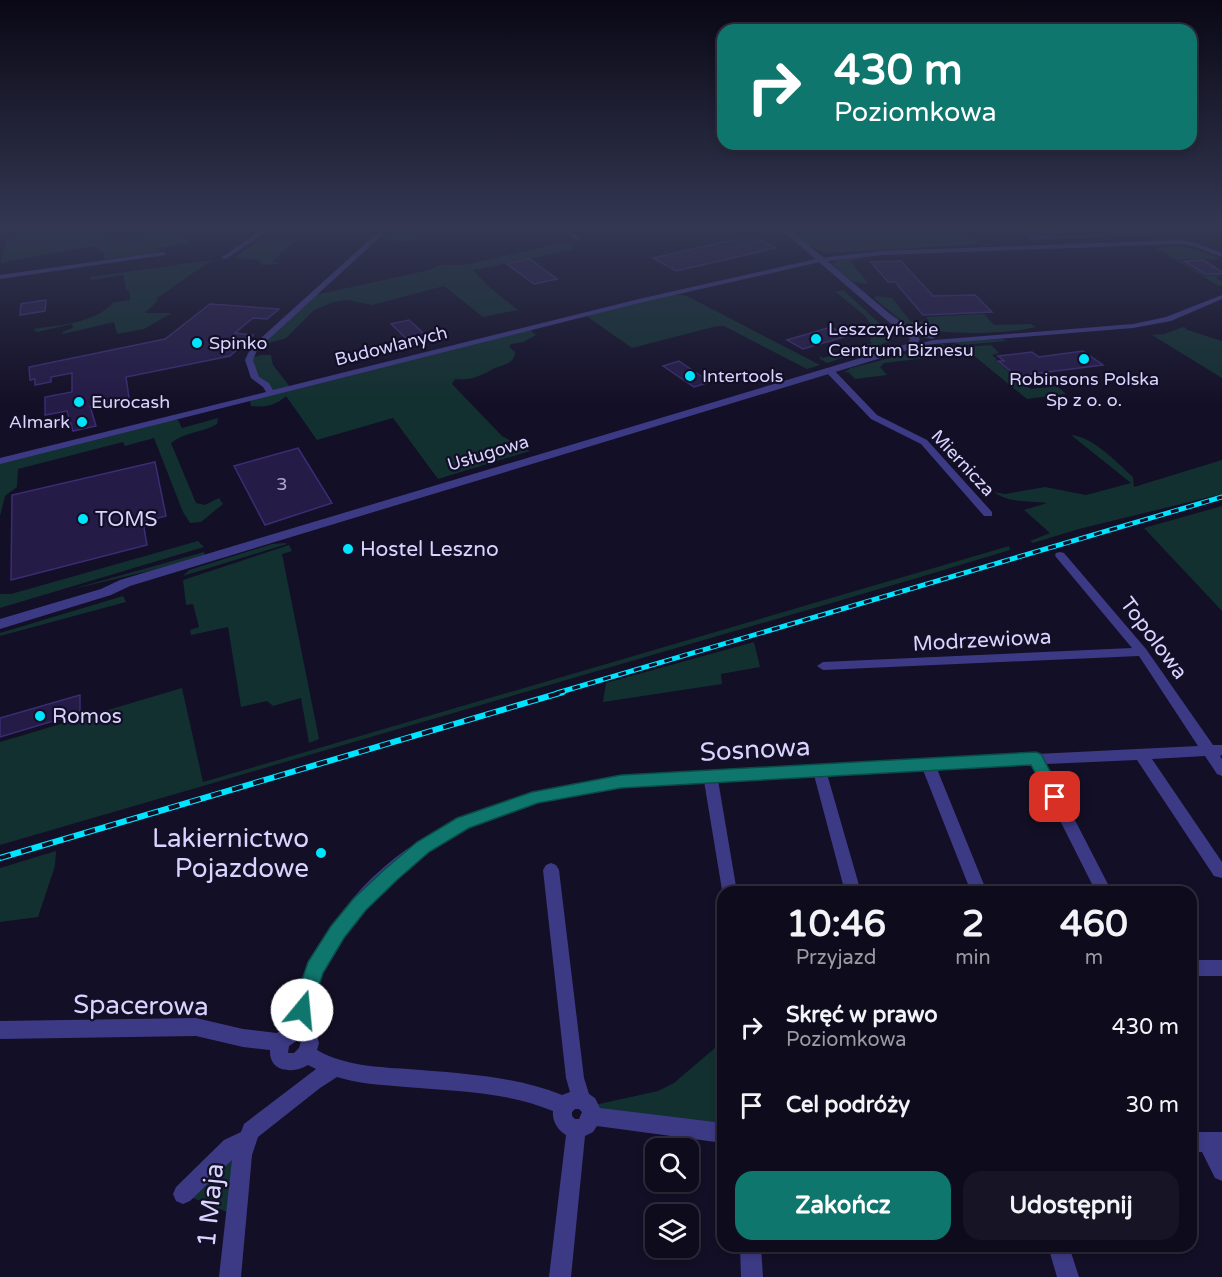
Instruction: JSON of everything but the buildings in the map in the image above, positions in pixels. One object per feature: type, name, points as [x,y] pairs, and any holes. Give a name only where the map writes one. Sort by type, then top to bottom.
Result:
[{"type":"street","points":[[271,393],[266,385],[255,378],[249,360],[254,349],[321,286]]},
{"type":"street","name":"Budowlanych","points":[[0,461],[707,286]]},
{"type":"street","points":[[851,286],[909,338],[933,339]]},
{"type":"street","name":"Usługowa","points":[[0,624],[106,592],[125,583],[829,370],[862,359],[909,338],[990,337],[1132,326],[1168,319],[1222,297]]},
{"type":"street","name":"Miernicza","points":[[829,370],[874,417],[924,442],[988,514]]},
{"type":"street","name":"Topolowa","points":[[1060,555],[1142,652],[1216,751],[1222,770]]},
{"type":"street","name":"Usługowa","points":[[0,613],[95,587],[125,583]]},
{"type":"street","name":"Modrzewiowa","points":[[823,666],[1142,652]]},
{"type":"street","name":"Sosnowa","points":[[298,1031],[303,1005],[315,968],[338,932],[360,904],[423,847],[463,823],[538,797],[621,781],[1036,758],[1216,751]]},
{"type":"street","points":[[1141,754],[1221,871]]},
{"type":"street","points":[[1036,758],[1101,886]]},
{"type":"street","points":[[928,764],[977,886]]},
{"type":"street","points":[[819,769],[852,886]]},
{"type":"street","points":[[710,775],[728,886]]},
{"type":"street","points":[[551,870],[575,1078],[573,1102],[565,1120],[567,1125],[584,1123],[717,1133]]},
{"type":"street","points":[[1197,968],[1222,968]]},
{"type":"street","name":"Spacerowa","points":[[0,1030],[196,1027],[243,1038],[280,1042]]},
{"type":"street","points":[[298,1031],[309,1036],[310,1045],[307,1054],[292,1063],[284,1062],[279,1057],[280,1042],[290,1033],[298,1031]]},
{"type":"street","points":[[307,1054],[322,1064],[357,1074],[451,1081],[545,1096],[590,1106],[584,1123],[560,1277]]},
{"type":"street","name":"1 Maja","points":[[230,1277],[242,1155],[246,1140],[259,1123],[313,1081],[335,1068]]},
{"type":"street","name":"1 Maja","points":[[183,1194],[231,1147],[246,1140]]},
{"type":"street","points":[[1207,1142],[1222,1171]]},
{"type":"street","points":[[750,1252],[752,1277]]},
{"type":"street","points":[[1060,1252],[1068,1277]]},
{"type":"green space","points":[[125,286],[175,286],[157,298],[158,300],[145,313],[172,313],[144,329],[117,334],[114,322],[63,334],[62,332],[73,328],[72,324],[37,332],[33,329],[65,324],[97,315],[114,302],[130,300],[129,291],[126,290]]},
{"type":"green space","points":[[358,286],[488,286],[518,310],[483,317],[444,286],[372,305],[348,300],[333,302],[314,310],[286,338],[259,346],[311,296]]},
{"type":"green space","points":[[843,290],[888,331],[891,339],[827,363],[820,359],[820,356],[823,358],[872,343],[870,341],[872,334],[877,333],[865,316],[833,292]]},
{"type":"green space","points":[[675,294],[687,296],[820,365],[807,369],[724,326],[632,348],[585,315]]},
{"type":"green space","points":[[875,296],[892,298],[911,322],[929,321],[926,317],[984,314],[994,325],[1031,324],[1036,327],[973,333],[932,331],[909,327],[874,298]]},
{"type":"green space","points":[[1183,327],[1222,341],[1222,378],[1152,335],[1164,334]]},
{"type":"green space","points":[[529,329],[536,335],[523,342],[511,344],[509,347],[515,352],[510,362],[475,377],[455,379],[452,384],[502,436],[530,451],[438,479],[393,418],[317,440],[286,396],[270,405],[251,406],[250,401],[271,393],[255,378],[250,358],[271,355],[273,365],[291,388]]},
{"type":"green space","points":[[1002,339],[1007,341],[961,345],[951,342]]},
{"type":"green space","points":[[943,344],[945,346],[961,345],[964,347],[991,345],[999,353],[992,355],[997,359],[995,360],[1031,389],[1057,386],[1066,394],[1027,399],[973,355],[966,353],[884,363],[880,367],[887,375],[855,379],[848,372],[843,373],[851,368],[906,354],[912,349]]},
{"type":"green space","points":[[218,418],[217,424],[171,443],[196,503],[205,505],[219,498],[223,504],[201,522],[190,523],[183,512],[154,438],[125,446],[123,442],[18,469],[17,487],[5,496],[0,516],[0,461],[169,419],[178,420],[182,428]]},
{"type":"green space","points":[[1071,435],[1080,437],[1104,451],[1133,477],[1134,487],[1222,460],[1222,494],[1079,529],[1033,543],[1030,541],[1050,533],[1024,510],[1047,503],[1013,500],[994,492],[1005,494],[1045,487],[1086,495],[1131,483]]},
{"type":"green space","points":[[1222,506],[1222,611],[1144,528]]},
{"type":"green space","points":[[198,541],[204,547],[0,608],[0,594],[11,594]]},
{"type":"green space","points":[[272,544],[287,544],[183,576],[189,570]]},
{"type":"green space","points":[[289,545],[292,551],[282,554],[319,739],[309,743],[301,698],[273,706],[267,701],[241,707],[228,627],[191,635],[190,630],[199,627],[193,604],[186,605],[183,580]]},
{"type":"green space","points":[[1009,546],[1010,550],[917,578],[0,845],[0,742],[182,688],[203,782]]},
{"type":"green space","points":[[204,552],[205,555],[153,570],[69,590]]},
{"type":"green space","points":[[123,596],[126,602],[0,636],[0,633]]},
{"type":"green space","points":[[754,642],[760,667],[721,674],[722,684],[603,702],[606,683]]},
{"type":"green space","points":[[56,851],[55,866],[38,917],[0,922],[0,868]]},
{"type":"green space","points":[[717,1046],[717,1132],[590,1106],[658,1091],[674,1083]]},
{"type":"green space","points":[[231,1147],[237,1216],[183,1194]]},
{"type":"railway","points":[[557,693],[1222,497]]},
{"type":"railway","points":[[0,858],[563,692]]},
{"type":"place","name":"Leszczyńskie Centrum Biznesu","points":[[816,339]]},
{"type":"place","name":"Spinko","points":[[197,343]]},
{"type":"place","name":"Robinsons Polska Sp z o. o.","points":[[1084,359]]},
{"type":"place","name":"Intertools","points":[[690,376]]},
{"type":"place","name":"Eurocash","points":[[79,402]]},
{"type":"place","name":"Almark","points":[[82,422]]},
{"type":"place","name":"TOMS","points":[[83,519]]},
{"type":"place","name":"Hostel Leszno","points":[[348,549]]},
{"type":"place","name":"Romos","points":[[40,716]]},
{"type":"place","name":"Lakiernictwo Pojazdowe","points":[[321,853]]},
{"type":"route","points":[[302,1010],[315,968],[338,932],[360,904],[391,875],[423,847],[463,823],[538,797],[621,781],[1036,758],[1055,797]]}]
